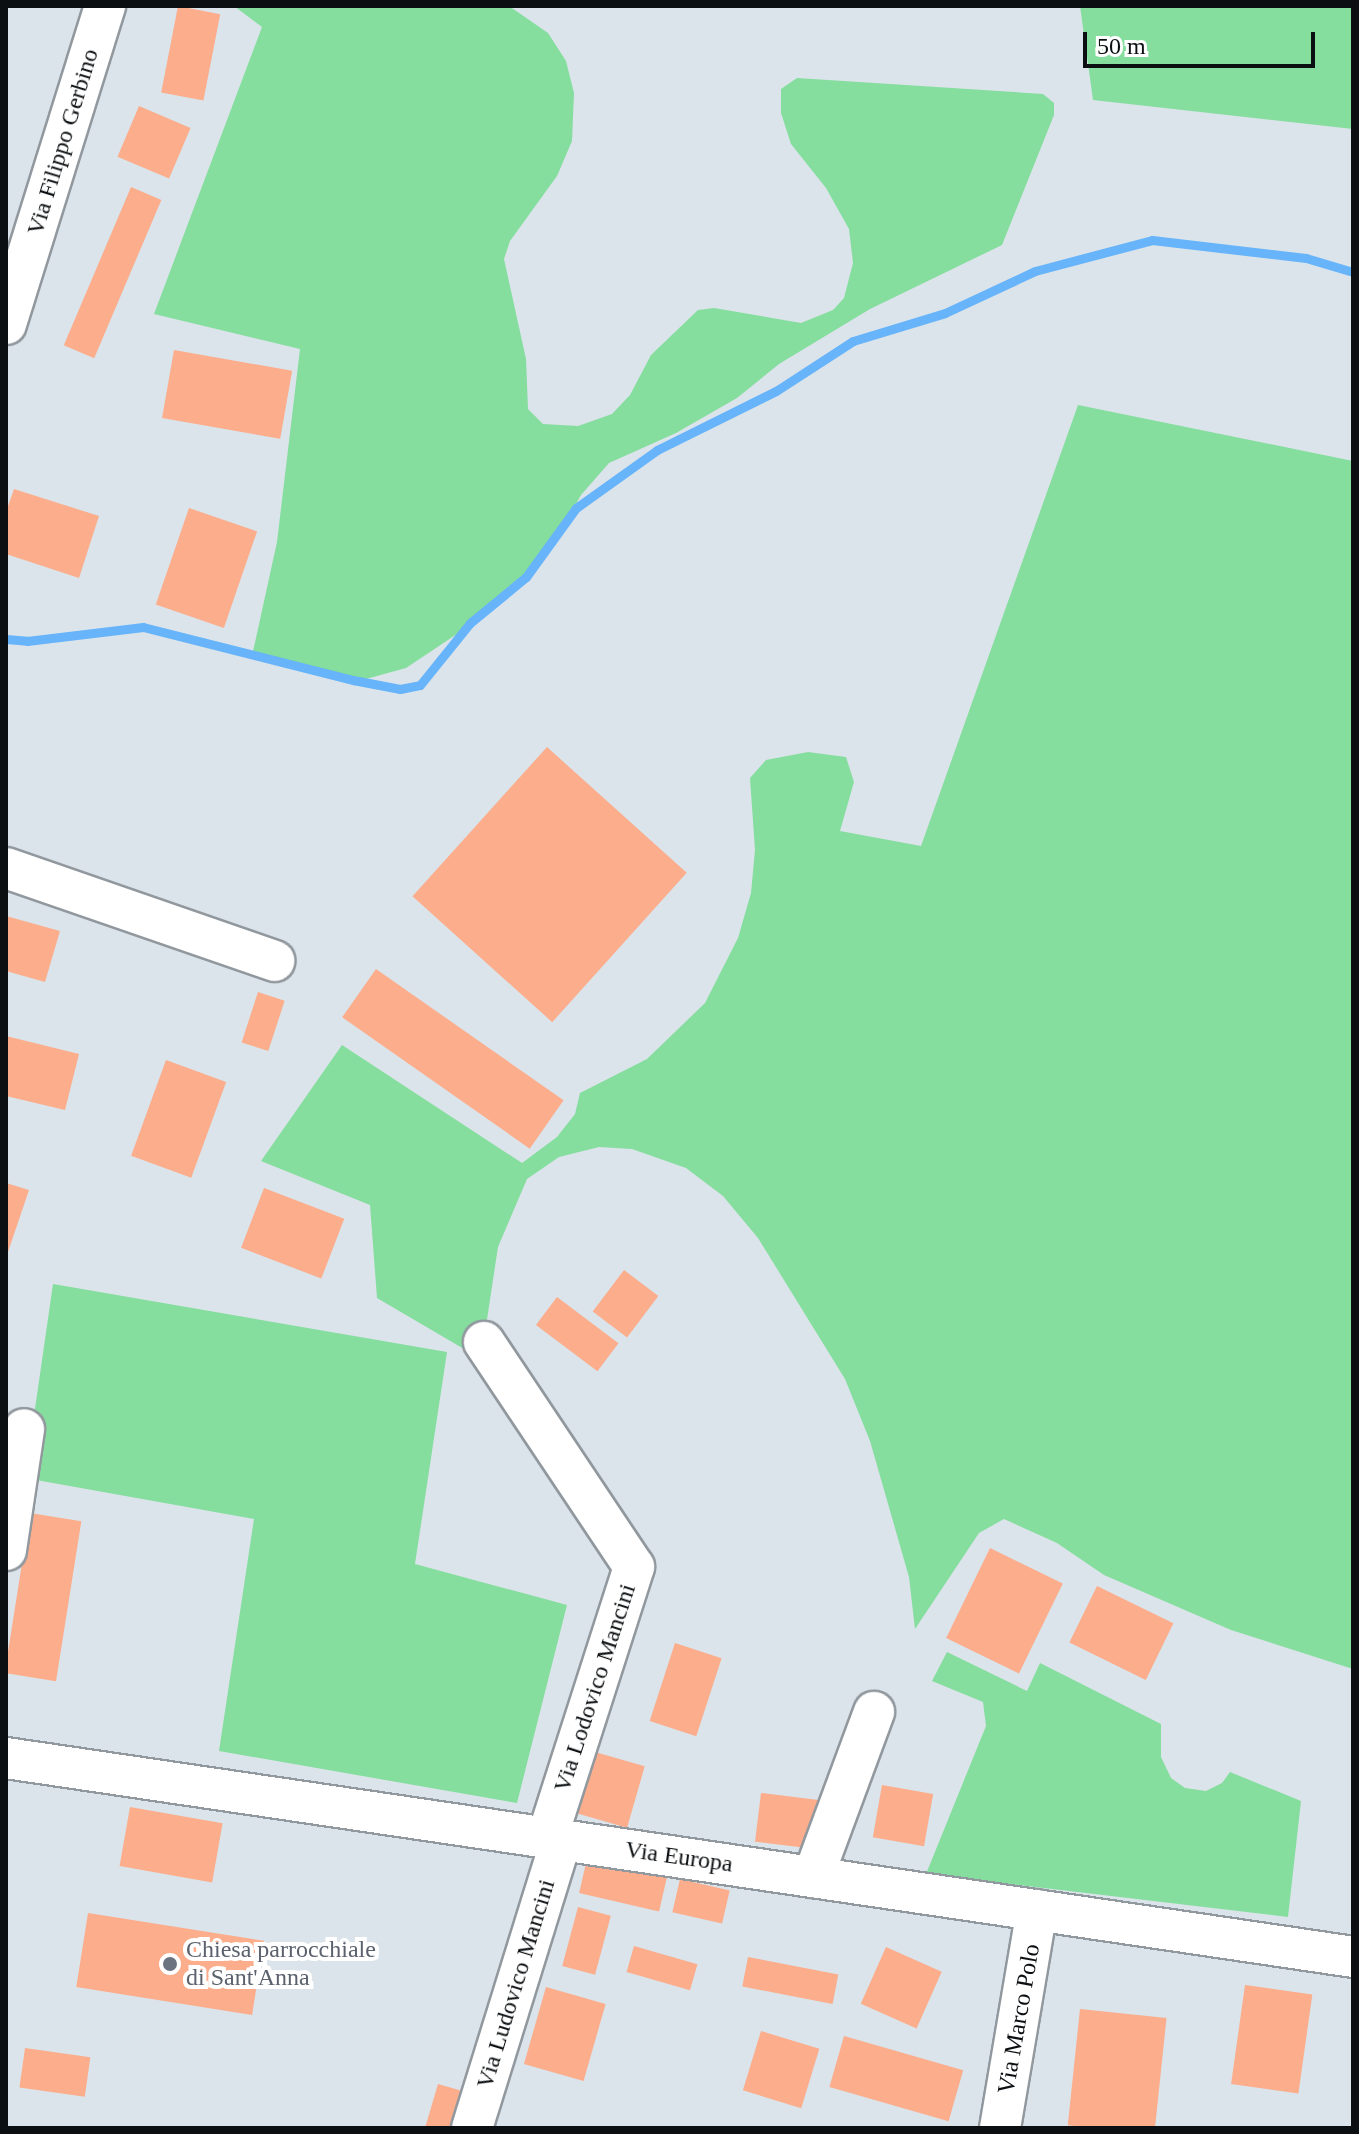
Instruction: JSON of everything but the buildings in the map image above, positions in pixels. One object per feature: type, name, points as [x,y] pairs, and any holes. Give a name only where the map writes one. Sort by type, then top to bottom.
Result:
[{"type":"street","name":"Via Filippo Gerbino","points":[[6,324],[105,6]]},
{"type":"street","points":[[6,868],[274,961]]},
{"type":"street","name":"Via Lodovico Mancini","points":[[484,1342],[634,1567],[554,1839]]},
{"type":"street","points":[[6,1550],[24,1429]]},
{"type":"street","points":[[813,1877],[874,1712]]},
{"type":"street","name":"Via Europa","points":[[6,1758],[1353,1957]]},
{"type":"street","name":"Via Ludovico Mancini","points":[[472,2128],[554,1839]]},
{"type":"street","name":"Via Marco Polo","points":[[1000,2128],[1037,1910]]},
{"type":"green space","points":[[234,6],[509,6],[548,33],[566,61],[574,93],[572,141],[557,176],[510,241],[504,259],[526,359],[528,409],[543,424],[578,426],[612,414],[630,395],[651,355],[698,310],[714,308],[801,323],[833,310],[844,298],[853,263],[849,229],[826,188],[791,144],[781,113],[781,89],[797,78],[1043,94],[1054,103],[1054,115],[1002,245],[870,309],[779,364],[737,398],[676,433],[609,463],[581,495],[550,551],[487,614],[406,668],[355,682],[252,656],[277,542],[300,349],[154,314],[262,27]]},
{"type":"green space","points":[[1080,6],[1353,6],[1353,129],[1093,100]]},
{"type":"green space","points":[[1078,405],[1353,461],[1353,1669],[1231,1630],[1104,1575],[1057,1543],[1004,1519],[979,1533],[915,1629],[909,1577],[870,1441],[845,1379],[758,1238],[723,1196],[686,1168],[632,1149],[599,1147],[559,1157],[527,1179],[498,1247],[481,1359],[377,1298],[370,1205],[261,1161],[342,1045],[522,1163],[557,1137],[575,1114],[580,1093],[647,1059],[705,1003],[738,938],[751,893],[755,850],[750,778],[766,760],[808,752],[846,757],[854,782],[840,831],[921,846]]},
{"type":"green space","points":[[53,1284],[447,1352],[415,1564],[567,1605],[517,1803],[219,1751],[254,1519],[25,1478]]},
{"type":"green space","points":[[947,1652],[1027,1691],[1040,1663],[1161,1724],[1161,1757],[1171,1778],[1185,1788],[1206,1791],[1222,1783],[1230,1772],[1301,1801],[1288,1917],[926,1874],[986,1726],[983,1702],[932,1681]]},
{"type":"waterway","points":[[6,639],[27,641],[143,627],[353,680],[400,689],[420,685],[470,623],[526,577],[576,508],[657,450],[776,391],[853,341],[945,313],[1035,271],[1152,240],[1306,258],[1353,272]]},
{"type":"place","name":"Chiesa parrocchiale di Sant'Anna","points":[[170,1964]]}]
